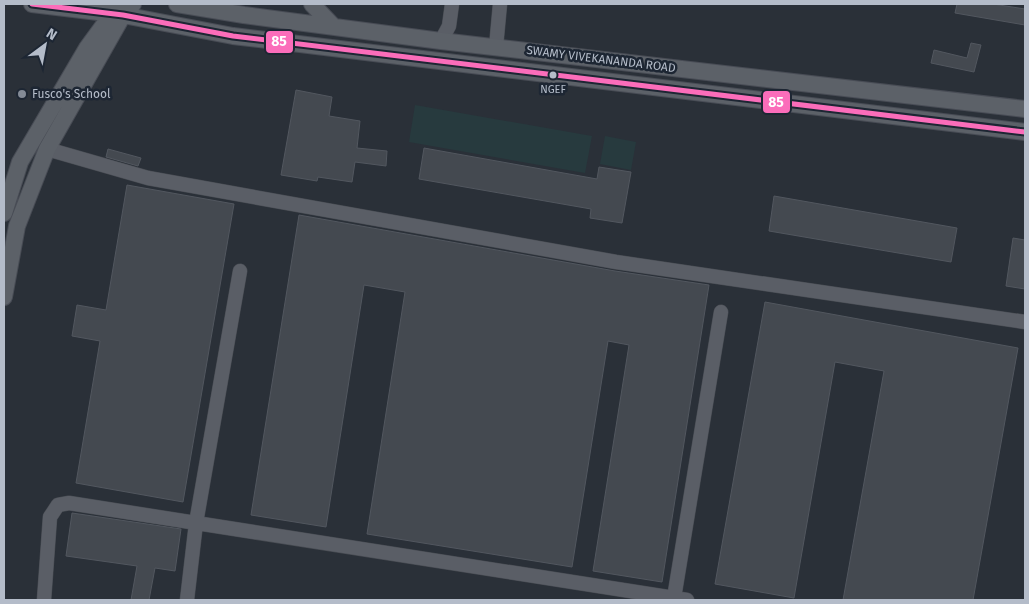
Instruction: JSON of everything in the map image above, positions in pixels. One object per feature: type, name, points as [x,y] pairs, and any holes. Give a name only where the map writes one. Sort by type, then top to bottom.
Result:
[{"type":"main road","name":"SWAMY VIVEKANANDA ROAD","points":[[32,4],[122,9],[233,36],[1025,132]]},
{"type":"main road","name":"SWAMY VIVEKANANDA ROAD","points":[[177,4],[248,9],[333,26],[441,41],[1025,109]]},
{"type":"main road","points":[[312,4],[333,26]]},
{"type":"main road","points":[[4,297],[17,226],[47,149],[122,9]]},
{"type":"main road","points":[[4,213],[20,162],[87,48],[122,9]]},
{"type":"lane","points":[[441,41],[449,26],[452,4]]},
{"type":"lane","points":[[496,47],[500,4]]},
{"type":"lane","points":[[47,149],[148,178],[616,262],[1025,322]]},
{"type":"lane","points":[[187,600],[196,522],[240,271]]},
{"type":"lane","points":[[44,600],[50,517],[58,505],[69,503],[681,599],[721,312]]},
{"type":"green space","points":[[415,105],[592,136],[585,173],[409,142]]},
{"type":"green space","points":[[605,136],[636,142],[631,170],[600,164]]},
{"type":"building","points":[[957,4],[993,4],[1025,9],[1025,25],[955,13]]},
{"type":"building","points":[[971,43],[981,45],[974,72],[931,63],[934,50],[967,58]]},
{"type":"building","points":[[296,90],[332,97],[329,116],[360,121],[357,148],[387,151],[386,166],[355,162],[352,182],[318,177],[317,181],[281,175]]},
{"type":"building","points":[[424,148],[597,179],[599,167],[631,172],[622,223],[590,218],[591,209],[419,179]]},
{"type":"building","points":[[108,149],[141,158],[138,166],[106,157]]},
{"type":"building","points":[[127,185],[234,204],[183,502],[76,483],[100,341],[72,336],[77,305],[106,310]]},
{"type":"building","points":[[774,196],[957,228],[951,262],[769,231]]},
{"type":"building","points":[[299,215],[615,271],[709,285],[662,582],[593,571],[629,345],[608,341],[572,567],[367,534],[405,292],[364,285],[326,527],[251,515]]},
{"type":"building","points":[[1013,238],[1025,240],[1025,289],[1006,286]]},
{"type":"building","points":[[765,302],[1018,348],[973,600],[843,600],[884,371],[835,362],[794,598],[715,584]]},
{"type":"building","points":[[72,513],[181,529],[175,571],[155,568],[149,600],[131,600],[137,566],[66,556]]},
{"type":"transit line","name":"85","points":[[32,4],[123,15],[233,36],[1025,132]]},
{"type":"place","name":"NGEF","points":[[553,75]]},
{"type":"place","name":"Fusco's School","points":[[22,94]]}]
